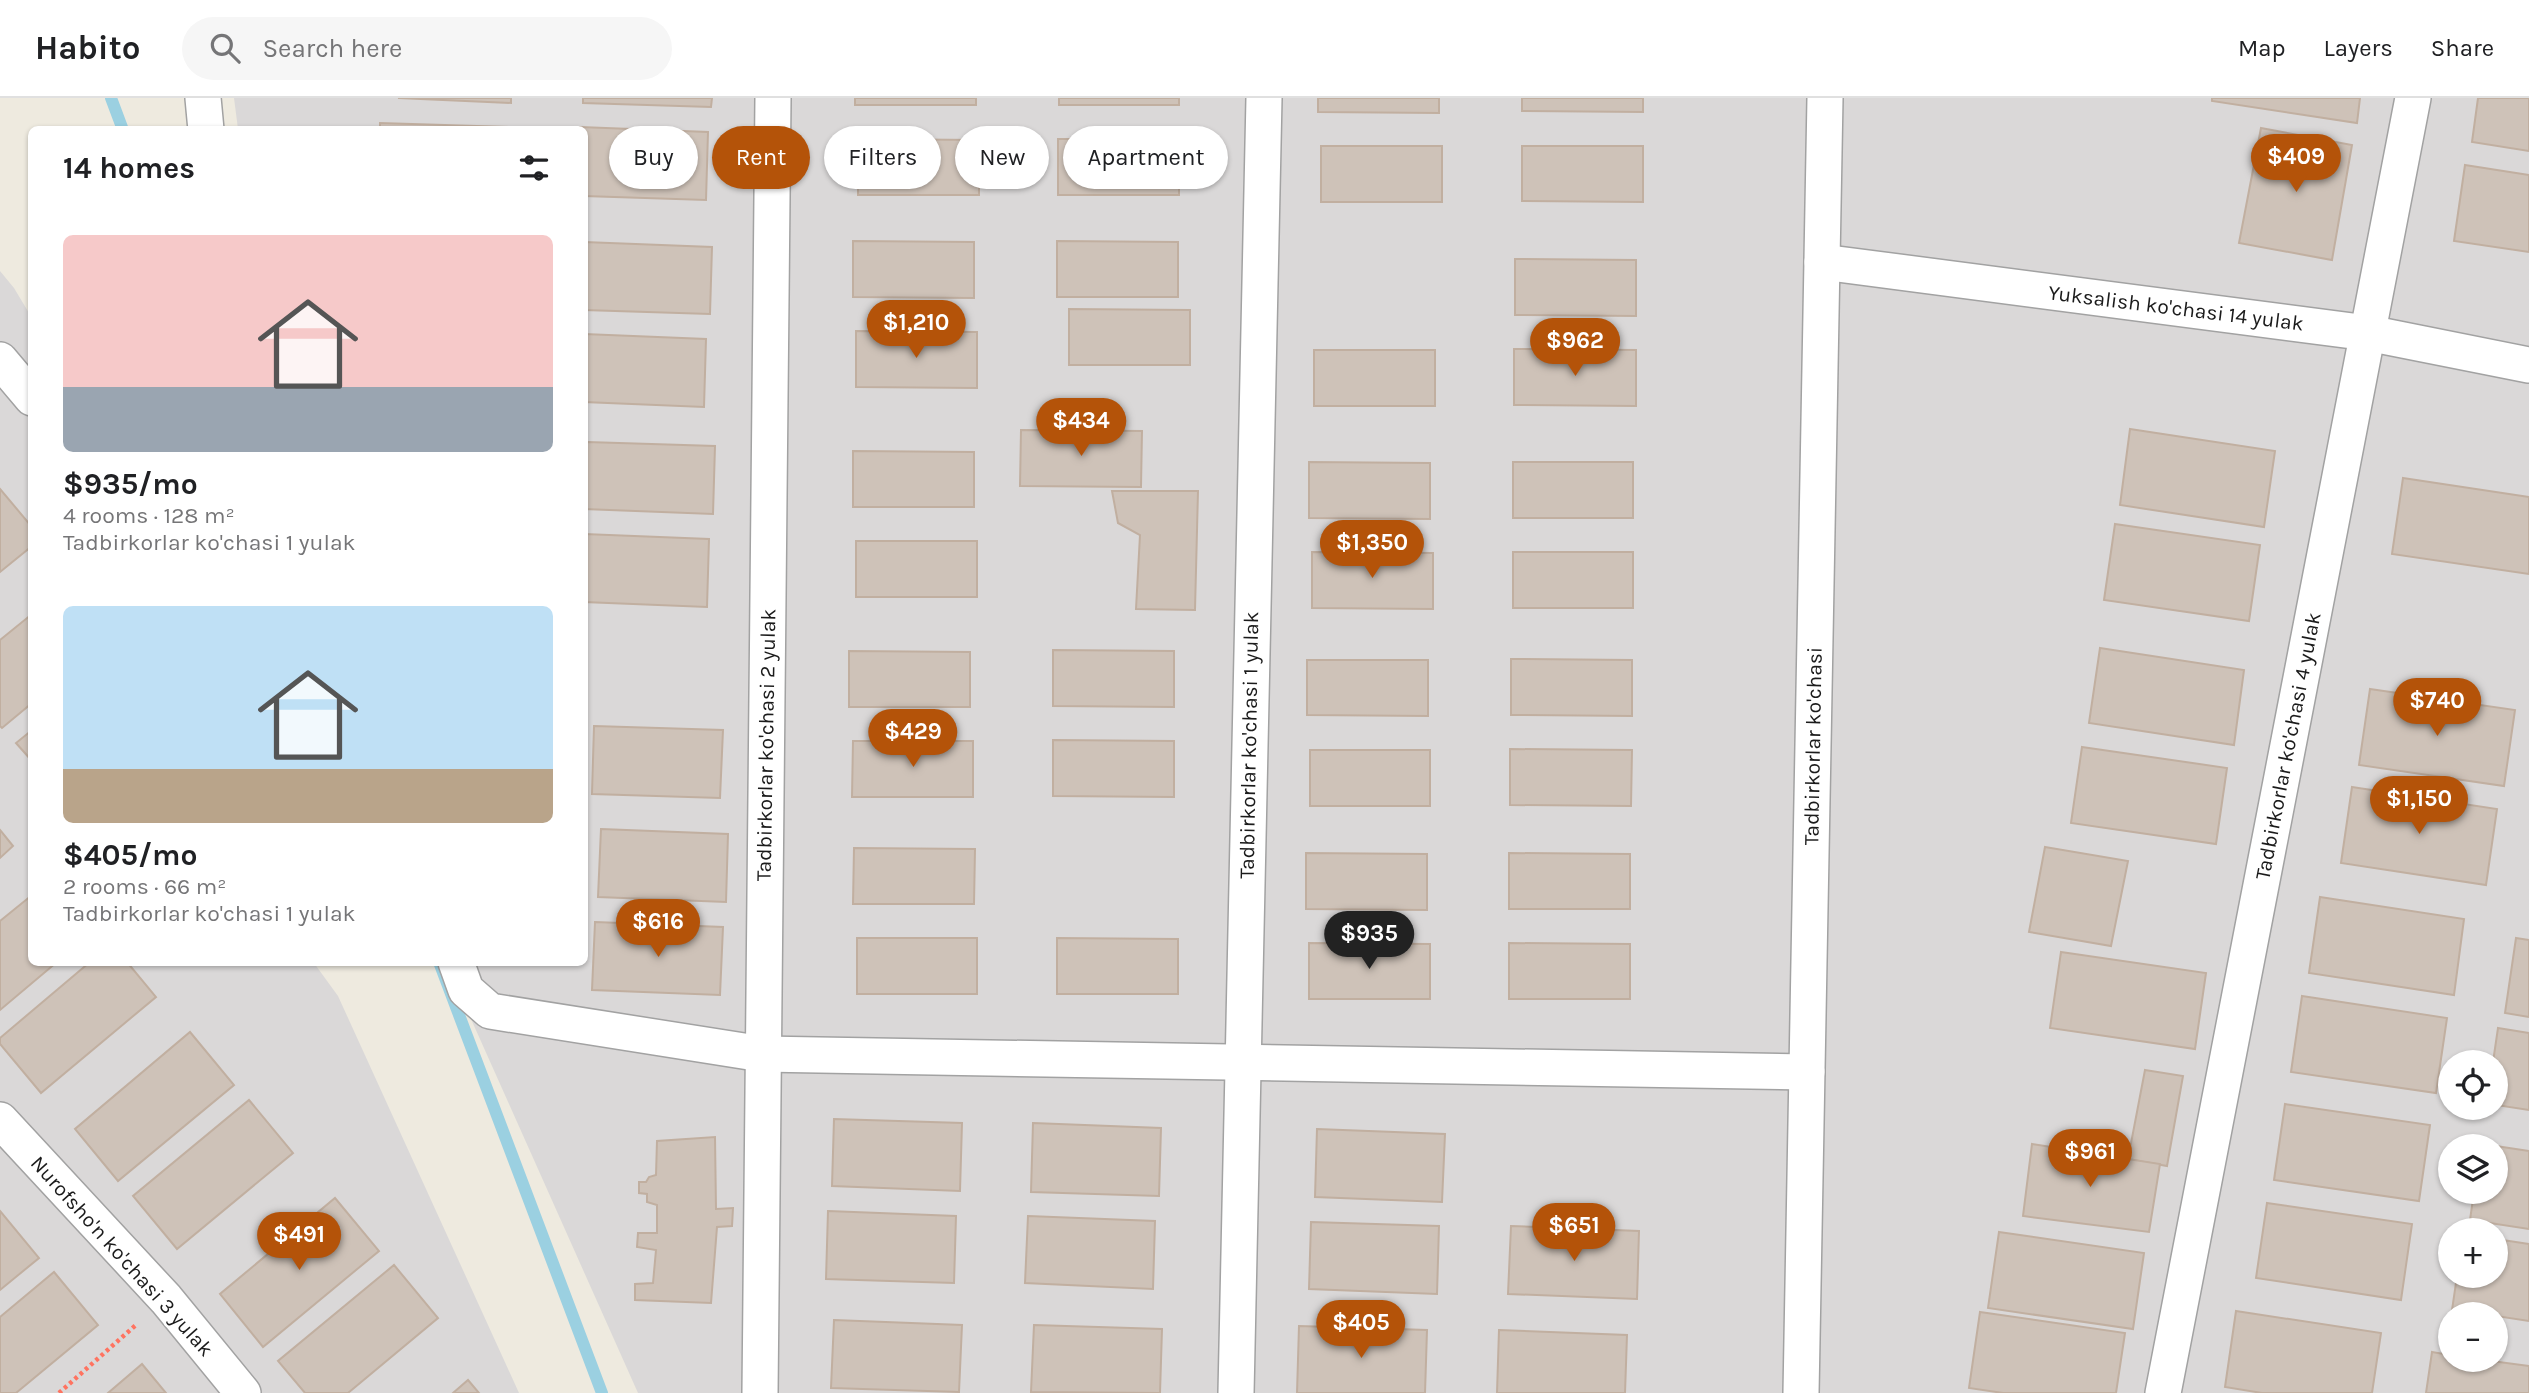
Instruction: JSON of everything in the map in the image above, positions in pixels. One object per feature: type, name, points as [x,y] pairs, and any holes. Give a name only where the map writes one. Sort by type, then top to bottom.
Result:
[{"type":"street","points":[[204,98],[206,126]]},
{"type":"street","name":"Tadbirkorlar ko'chasi 2 yulak","points":[[760,1393],[773,98]]},
{"type":"street","name":"Tadbirkorlar ko'chasi 1 yulak","points":[[1236,1393],[1264,98]]},
{"type":"street","name":"Tadbirkorlar ko'chasi","points":[[1801,1393],[1825,98]]},
{"type":"street","name":"Tadbirkorlar ko'chasi 4 yulak","points":[[2163,1393],[2413,98]]},
{"type":"street","name":"Yuksalish ko'chasi 14 yulak","points":[[1822,262],[2368,333],[2529,365]]},
{"type":"street","points":[[0,360],[28,393]]},
{"type":"street","points":[[458,966],[467,990],[490,1010],[762,1054],[1807,1072]]},
{"type":"street","name":"Nurofsho'n ko'chasi 3 yulak","points":[[0,1120],[166,1299],[243,1393]]},
{"type":"path","points":[[59,1393],[166,1299]]},
{"type":"shaded area","points":[[234,98],[2529,98],[2529,1393],[638,1393],[447,966],[588,966],[588,126],[238,126]]},
{"type":"shaded area","points":[[0,271],[28,311],[28,966],[316,966],[338,996],[519,1393],[0,1393]]},
{"type":"building","points":[[398,98],[511,98],[511,103]]},
{"type":"building","points":[[583,98],[712,98],[711,107],[583,103]]},
{"type":"building","points":[[855,98],[976,98],[976,105],[855,105]]},
{"type":"building","points":[[1059,98],[1179,98],[1179,105],[1059,105]]},
{"type":"building","points":[[1318,98],[1439,98],[1439,113],[1318,112]]},
{"type":"building","points":[[1522,98],[1643,98],[1643,112],[1522,111]]},
{"type":"building","points":[[2212,98],[2360,98],[2357,123],[2212,101]]},
{"type":"building","points":[[2478,98],[2529,98],[2529,151],[2472,142]]},
{"type":"building","points":[[380,123],[476,126],[380,126]]},
{"type":"building","points":[[588,127],[609,128],[609,189],[698,189],[698,132],[708,132],[706,200],[588,196]]},
{"type":"building","points":[[2261,128],[2352,145],[2332,260],[2239,243]]},
{"type":"building","points":[[1058,139],[1063,139],[1063,189],[1179,189],[1179,195],[1058,195]]},
{"type":"building","points":[[941,140],[955,140],[955,189],[979,189],[979,195],[858,195],[858,189],[941,189]]},
{"type":"building","points":[[1321,146],[1442,146],[1442,202],[1321,202]]},
{"type":"building","points":[[1522,146],[1643,146],[1643,202],[1522,201]]},
{"type":"building","points":[[2465,165],[2529,175],[2529,252],[2454,241]]},
{"type":"building","points":[[853,241],[974,242],[974,298],[853,297]]},
{"type":"building","points":[[1057,241],[1178,242],[1178,297],[1057,297]]},
{"type":"building","points":[[588,242],[712,247],[710,314],[588,310]]},
{"type":"building","points":[[1515,259],[1636,260],[1636,316],[1515,315]]},
{"type":"building","points":[[1069,309],[1190,310],[1190,365],[1069,365]]},
{"type":"building","points":[[856,331],[977,332],[977,388],[856,387]]},
{"type":"building","points":[[588,334],[706,339],[704,407],[588,402]]},
{"type":"building","points":[[1514,349],[1636,350],[1636,406],[1514,405]]},
{"type":"building","points":[[1314,350],[1435,350],[1435,406],[1314,406]]},
{"type":"building","points":[[2130,429],[2275,451],[2264,527],[2120,505]]},
{"type":"building","points":[[1021,430],[1142,431],[1141,487],[1020,486]]},
{"type":"building","points":[[588,442],[715,446],[713,514],[588,509]]},
{"type":"building","points":[[853,451],[974,452],[974,507],[853,507]]},
{"type":"building","points":[[1309,462],[1430,463],[1430,519],[1309,518]]},
{"type":"building","points":[[1513,462],[1633,462],[1633,518],[1513,518]]},
{"type":"building","points":[[2403,478],[2529,497],[2529,574],[2392,554]]},
{"type":"building","points":[[0,489],[28,522],[28,549],[0,572]]},
{"type":"building","points":[[1112,491],[1198,491],[1195,610],[1136,609],[1140,535],[1118,523]]},
{"type":"building","points":[[2115,524],[2260,545],[2249,621],[2104,600]]},
{"type":"building","points":[[588,534],[709,539],[707,607],[588,602]]},
{"type":"building","points":[[856,541],[977,541],[977,597],[856,597]]},
{"type":"building","points":[[1312,552],[1433,553],[1433,609],[1312,608]]},
{"type":"building","points":[[1513,552],[1633,552],[1633,608],[1513,608]]},
{"type":"building","points":[[28,617],[28,706],[2,728],[0,726],[0,640]]},
{"type":"building","points":[[2100,648],[2244,670],[2234,745],[2089,723]]},
{"type":"building","points":[[1053,650],[1174,651],[1174,707],[1053,706]]},
{"type":"building","points":[[849,651],[970,652],[970,707],[849,707]]},
{"type":"building","points":[[1511,659],[1632,660],[1632,716],[1511,715]]},
{"type":"building","points":[[1307,660],[1428,660],[1428,716],[1307,715]]},
{"type":"building","points":[[2370,689],[2515,710],[2504,786],[2359,765]]},
{"type":"building","points":[[594,726],[723,730],[720,798],[592,794]]},
{"type":"building","points":[[28,733],[28,756],[16,743]]},
{"type":"building","points":[[1053,740],[1174,741],[1174,797],[1053,796]]},
{"type":"building","points":[[853,741],[973,741],[973,797],[852,797]]},
{"type":"building","points":[[2082,747],[2227,768],[2216,844],[2071,823]]},
{"type":"building","points":[[1510,749],[1632,750],[1631,806],[1510,805]]},
{"type":"building","points":[[1310,750],[1430,750],[1430,806],[1310,806]]},
{"type":"building","points":[[2352,787],[2497,809],[2486,885],[2341,863]]},
{"type":"building","points":[[601,829],[728,834],[726,902],[598,897]]},
{"type":"building","points":[[0,830],[13,846],[0,858]]},
{"type":"building","points":[[2045,847],[2128,861],[2111,946],[2029,932]]},
{"type":"building","points":[[854,848],[975,849],[974,904],[853,904]]},
{"type":"building","points":[[1306,853],[1427,854],[1427,910],[1306,909]]},
{"type":"building","points":[[1509,853],[1630,854],[1630,909],[1509,909]]},
{"type":"building","points":[[2320,897],[2464,919],[2454,995],[2309,973]]},
{"type":"building","points":[[28,898],[28,966],[52,966],[0,1010],[0,921]]},
{"type":"building","points":[[595,922],[723,927],[720,995],[592,990]]},
{"type":"building","points":[[857,938],[977,938],[977,994],[857,994]]},
{"type":"building","points":[[1057,938],[1178,939],[1178,994],[1057,994]]},
{"type":"building","points":[[2516,938],[2529,940],[2529,1017],[2505,1013]]},
{"type":"building","points":[[1309,943],[1430,944],[1430,999],[1309,999]]},
{"type":"building","points":[[1509,943],[1630,944],[1630,999],[1509,999]]},
{"type":"building","points":[[2061,952],[2206,973],[2195,1049],[2050,1028]]},
{"type":"building","points":[[85,966],[130,966],[156,997],[41,1093],[0,1044],[0,1038]]},
{"type":"building","points":[[2302,996],[2447,1018],[2442,1050],[2438,1050],[2436,1093],[2291,1072]]},
{"type":"building","points":[[2498,1028],[2529,1033],[2529,1110],[2508,1107],[2508,1050],[2495,1050]]},
{"type":"building","points":[[190,1032],[234,1085],[118,1181],[75,1129]]},
{"type":"building","points":[[2145,1070],[2183,1076],[2167,1166],[2128,1159]]},
{"type":"building","points":[[249,1100],[293,1153],[177,1249],[133,1196]]},
{"type":"building","points":[[2285,1104],[2430,1125],[2419,1201],[2274,1180]]},
{"type":"building","points":[[834,1119],[962,1123],[960,1191],[832,1186]]},
{"type":"building","points":[[1033,1123],[1161,1128],[1159,1196],[1031,1192]]},
{"type":"building","points":[[1317,1129],[1445,1134],[1442,1202],[1315,1197]]},
{"type":"building","points":[[715,1137],[716,1209],[733,1208],[732,1226],[717,1227],[711,1303],[635,1300],[635,1284],[653,1283],[656,1250],[637,1247],[638,1233],[657,1233],[657,1205],[647,1202],[647,1194],[639,1193],[639,1182],[646,1182],[649,1177],[656,1175],[657,1141]]},
{"type":"building","points":[[2032,1144],[2160,1164],[2149,1232],[2023,1216]]},
{"type":"building","points":[[2508,1148],[2529,1151],[2529,1229],[2508,1226],[2508,1218],[2470,1218],[2472,1204],[2508,1204]]},
{"type":"building","points":[[335,1198],[379,1251],[263,1347],[220,1294]]},
{"type":"building","points":[[2267,1203],[2412,1224],[2401,1300],[2256,1278]]},
{"type":"building","points":[[0,1211],[39,1258],[0,1290]]},
{"type":"building","points":[[828,1211],[956,1216],[954,1283],[826,1279]]},
{"type":"building","points":[[1028,1216],[1155,1221],[1153,1289],[1025,1283]]},
{"type":"building","points":[[1311,1222],[1439,1226],[1437,1294],[1309,1289]]},
{"type":"building","points":[[1511,1226],[1639,1231],[1637,1299],[1508,1294]]},
{"type":"building","points":[[1999,1232],[2144,1253],[2133,1329],[1988,1308]]},
{"type":"building","points":[[2508,1241],[2529,1244],[2529,1321],[2508,1318],[2508,1302],[2453,1302],[2455,1288],[2508,1288]]},
{"type":"building","points":[[394,1265],[438,1318],[348,1393],[305,1393],[278,1361]]},
{"type":"building","points":[[54,1272],[98,1325],[16,1393],[0,1393],[0,1317]]},
{"type":"building","points":[[2236,1311],[2381,1333],[2372,1393],[2262,1393],[2225,1387]]},
{"type":"building","points":[[1980,1312],[2125,1333],[2116,1393],[2003,1393],[1969,1388]]},
{"type":"building","points":[[834,1320],[962,1325],[959,1392],[831,1388]]},
{"type":"building","points":[[1034,1325],[1162,1329],[1160,1393],[1031,1392]]},
{"type":"building","points":[[1299,1326],[1427,1330],[1425,1393],[1297,1393]]},
{"type":"building","points":[[1499,1330],[1627,1335],[1625,1393],[1497,1393]]},
{"type":"building","points":[[2432,1352],[2438,1353],[2438,1372],[2508,1372],[2508,1363],[2529,1366],[2529,1393],[2426,1393]]},
{"type":"building","points":[[142,1364],[166,1393],[108,1393]]},
{"type":"building","points":[[468,1380],[479,1393],[453,1393]]},
{"type":"waterway","points":[[111,98],[122,126]]},
{"type":"waterway","points":[[441,966],[602,1393]]}]
